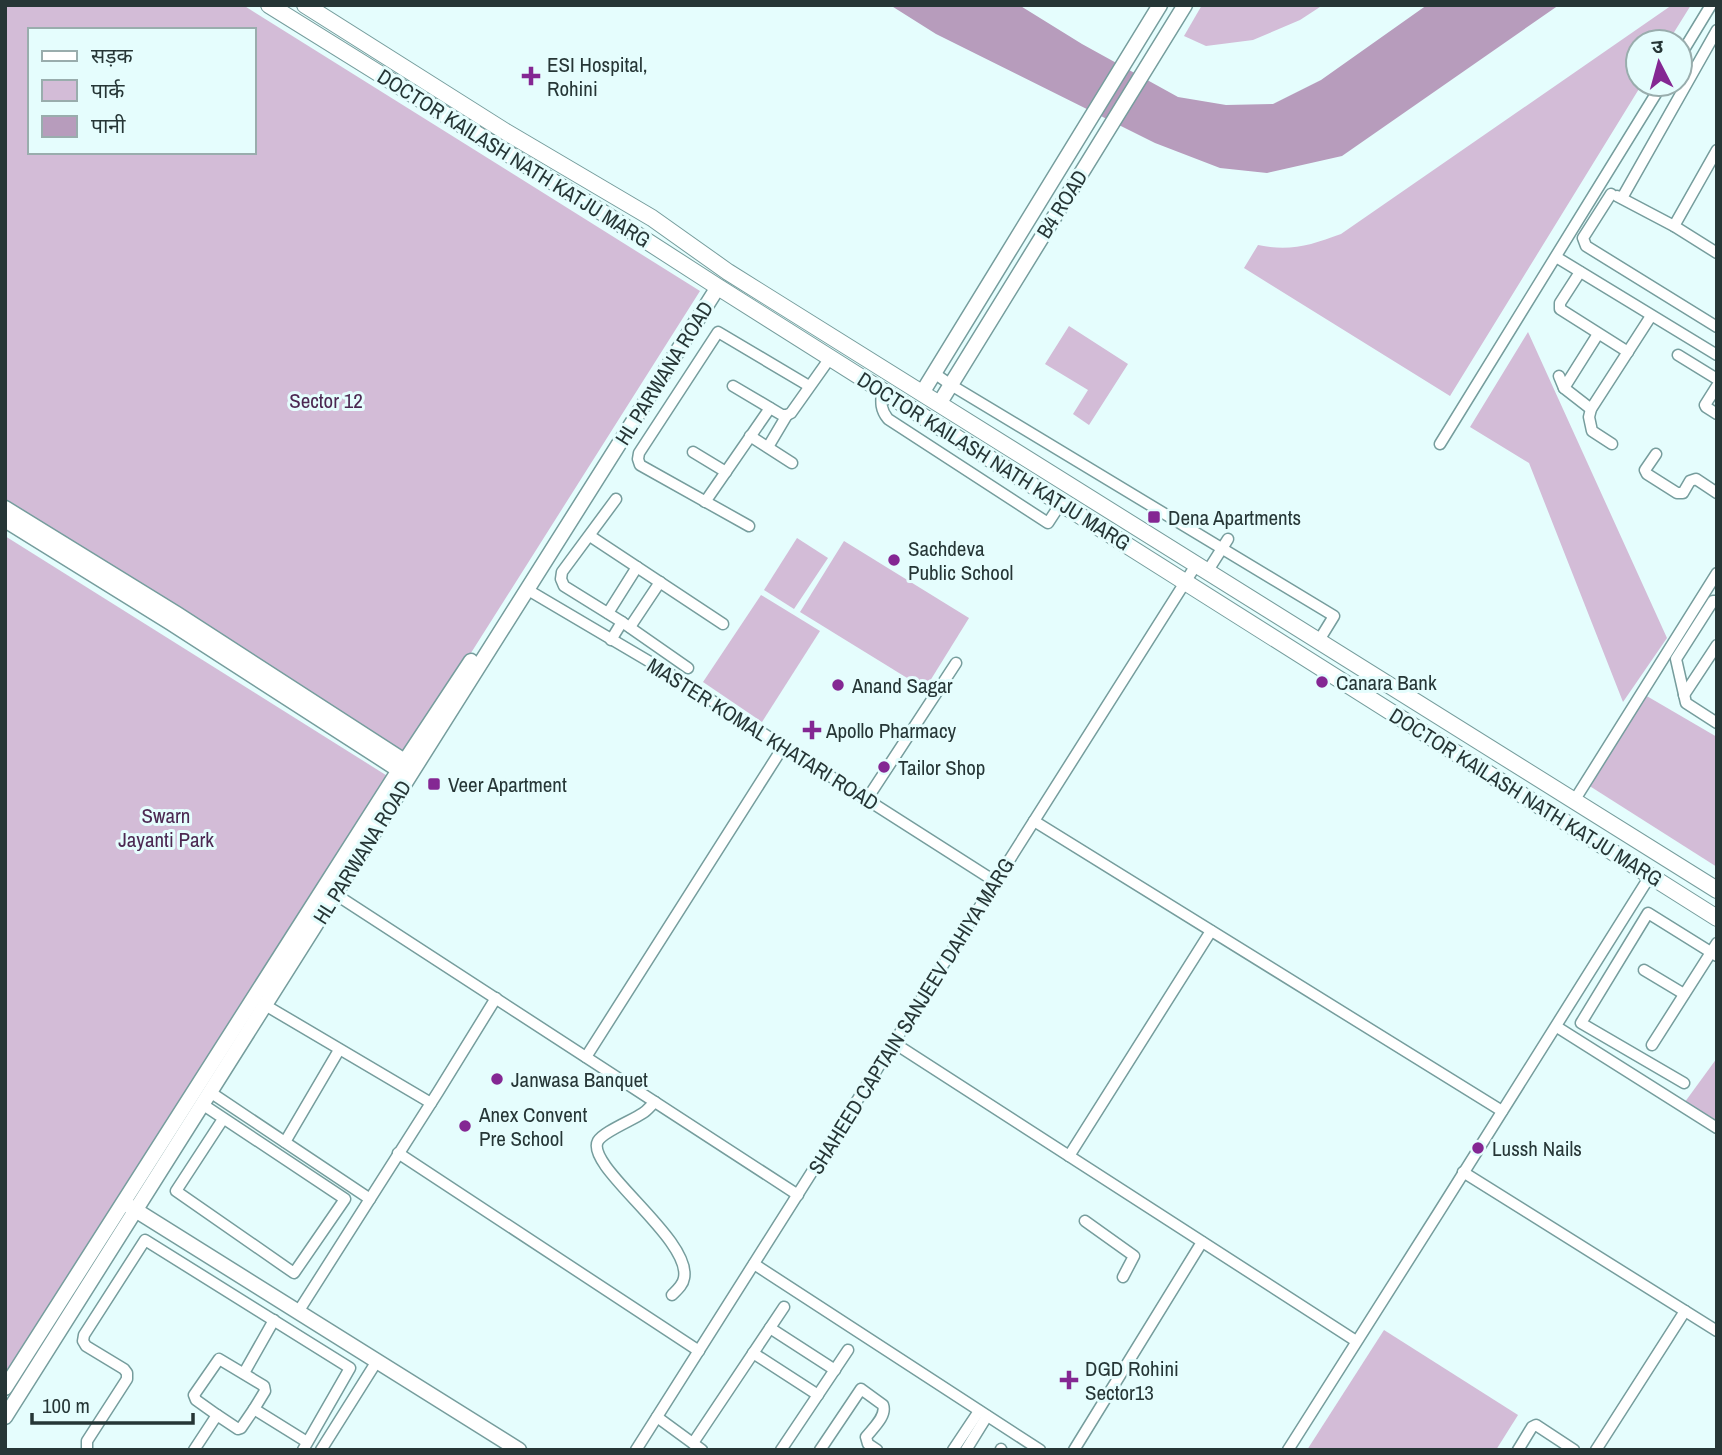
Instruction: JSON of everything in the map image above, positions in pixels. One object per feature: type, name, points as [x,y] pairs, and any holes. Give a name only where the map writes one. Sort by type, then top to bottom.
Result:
[{"type":"main road","name":"DOCTOR KAILASH NATH KATJU MARG","points":[[269,5],[608,216],[1717,918]]},
{"type":"main road","name":"DOCTOR KAILASH NATH KATJU MARG","points":[[305,5],[618,200],[652,218],[728,272],[1717,890]]},
{"type":"main road","points":[[608,216],[618,200]]},
{"type":"street","points":[[1160,5],[1182,11]]},
{"type":"street","name":"B4 ROAD","points":[[922,393],[1160,5]]},
{"type":"street","points":[[1694,32],[1711,5]]},
{"type":"street","name":"B4 ROAD","points":[[939,404],[1182,11]]},
{"type":"street","points":[[1622,198],[1717,30]]},
{"type":"street","points":[[1440,444],[1653,98]]},
{"type":"street","points":[[1674,226],[1717,150]]},
{"type":"street","points":[[1599,187],[1674,226],[1717,253]]},
{"type":"street","points":[[1611,194],[1583,238],[1586,246],[1717,327]]},
{"type":"street","points":[[1556,257],[1717,355]]},
{"type":"street","points":[[1580,272],[1560,303],[1560,309],[1628,352]]},
{"type":"street","points":[[5,1388],[129,1206],[538,558],[715,285]]},
{"type":"street","name":"HL PARWANA ROAD","points":[[5,1417],[135,1234],[129,1206],[206,1098],[335,894],[407,769],[527,590],[715,285]]},
{"type":"street","points":[[1612,444],[1592,431],[1591,409],[1651,316]]},
{"type":"street","points":[[749,526],[640,465],[639,453],[718,332],[809,386]]},
{"type":"street","points":[[1564,388],[1598,334]]},
{"type":"street","points":[[1678,355],[1717,379]]},
{"type":"street","points":[[768,447],[787,415],[830,358]]},
{"type":"street","points":[[934,373],[1225,544],[1334,616],[1318,642]]},
{"type":"street","points":[[1559,376],[1564,388],[1591,409]]},
{"type":"street","points":[[733,386],[782,415],[787,415]]},
{"type":"street","points":[[1717,386],[1705,405],[1717,414]]},
{"type":"street","points":[[883,390],[881,405],[887,418],[1048,523],[1061,503]]},
{"type":"street","points":[[705,502],[770,408]]},
{"type":"street","points":[[750,436],[792,463]]},
{"type":"street","points":[[693,452],[726,472]]},
{"type":"street","points":[[1656,454],[1645,470],[1647,474],[1677,493],[1683,493],[1690,481],[1696,479],[1717,493]]},
{"type":"street","points":[[616,499],[562,572],[561,579],[564,586],[626,624],[688,668]]},
{"type":"street","points":[[5,508],[177,614],[407,769]]},
{"type":"street","points":[[5,520],[407,769]]},
{"type":"street","points":[[590,536],[723,624]]},
{"type":"street","name":"SHAHEED CAPTAIN SANJEEV DAHIYA MARG","points":[[636,1450],[1185,582],[1225,544]]},
{"type":"street","points":[[608,613],[637,567]]},
{"type":"street","points":[[1574,801],[1717,573]]},
{"type":"street","points":[[611,640],[660,582]]},
{"type":"street","name":"MASTER KOMAL KHATARI ROAD","points":[[527,590],[667,672],[996,882]]},
{"type":"street","points":[[1717,601],[1713,601],[1675,659],[1686,703],[1717,723]]},
{"type":"street","points":[[1684,695],[1717,645]]},
{"type":"street","points":[[867,799],[956,663]]},
{"type":"street","points":[[586,1057],[783,747]]},
{"type":"street","points":[[1034,821],[1502,1111]]},
{"type":"street","points":[[1288,1450],[1650,876]]},
{"type":"street","points":[[335,894],[798,1195]]},
{"type":"street","points":[[1652,1045],[1715,950],[1648,913],[1581,1023],[1684,1083]]},
{"type":"street","points":[[1069,1156],[1212,931]]},
{"type":"street","points":[[1644,970],[1684,995]]},
{"type":"street","points":[[298,1312],[496,998]]},
{"type":"street","points":[[265,1005],[431,1103]]},
{"type":"street","points":[[1557,1027],[1717,1128]]},
{"type":"street","points":[[894,1043],[1356,1341]]},
{"type":"street","points":[[285,1142],[339,1050]]},
{"type":"street","points":[[206,1098],[223,1119],[345,1199],[294,1273],[176,1191],[223,1119]]},
{"type":"street","points":[[206,1098],[285,1142],[370,1199]]},
{"type":"street","points":[[655,1102],[645,1112],[604,1135],[597,1142],[597,1150],[622,1187],[669,1237],[678,1252],[685,1277],[681,1287],[672,1295]]},
{"type":"street","points":[[398,1153],[699,1351]]},
{"type":"street","points":[[1463,1172],[1717,1331]]},
{"type":"street","points":[[129,1206],[519,1450]]},
{"type":"street","points":[[1085,1222],[1135,1256],[1123,1277]]},
{"type":"street","points":[[87,1450],[87,1441],[127,1379],[127,1373],[86,1346],[84,1335],[135,1234],[351,1368]]},
{"type":"street","points":[[1074,1450],[1202,1242]]},
{"type":"street","points":[[754,1264],[1041,1450]]},
{"type":"street","points":[[657,1417],[697,1446],[784,1307]]},
{"type":"street","points":[[1595,1450],[1685,1311]]},
{"type":"street","points":[[244,1373],[274,1320]]},
{"type":"street","points":[[770,1328],[835,1370]]},
{"type":"street","points":[[787,1448],[848,1350]]},
{"type":"street","points":[[254,1409],[305,1446],[362,1352]]},
{"type":"street","points":[[753,1353],[818,1395]]},
{"type":"street","points":[[219,1359],[244,1373],[265,1388],[242,1428],[238,1429],[196,1400],[194,1395],[219,1359]]},
{"type":"street","points":[[321,1450],[377,1361]]},
{"type":"street","points":[[820,1450],[861,1389],[885,1408],[866,1437],[868,1444],[877,1450]]},
{"type":"street","points":[[953,1450],[983,1413]]},
{"type":"street","points":[[966,1450],[983,1413]]},
{"type":"street","points":[[194,1450],[217,1415]]},
{"type":"street","points":[[1518,1450],[1536,1425],[1574,1450]]},
{"type":"green space","name":"Sector 12","points":[[5,5],[243,5],[700,291],[407,754],[5,504]]},
{"type":"green space","points":[[1202,5],[1323,5],[1300,20],[1253,40],[1206,46],[1184,36]]},
{"type":"green space","points":[[1672,5],[1691,5],[1677,28],[1639,28]]},
{"type":"green space","points":[[1624,38],[1624,98],[1633,98],[1450,396],[1244,268],[1258,245],[1280,248],[1300,246],[1341,234]]},
{"type":"green space","points":[[1069,326],[1128,364],[1089,425],[1073,414],[1088,390],[1045,364]]},
{"type":"green space","points":[[1528,332],[1667,638],[1623,702],[1529,463],[1470,427]]},
{"type":"green space","name":"Swarn Jayanti Park","points":[[5,536],[389,777],[5,1380]]},
{"type":"green space","points":[[797,538],[828,558],[794,609],[764,590]]},
{"type":"green space","points":[[844,541],[969,618],[925,689],[800,612]]},
{"type":"green space","points":[[761,595],[820,631],[762,722],[703,682]]},
{"type":"green space","points":[[1645,695],[1717,737],[1717,867],[1588,785]]},
{"type":"green space","points":[[1717,1058],[1717,1128],[1682,1106]]},
{"type":"green space","points":[[1384,1330],[1518,1415],[1496,1450],[1307,1450]]},
{"type":"water","points":[[890,5],[1019,5],[1082,44],[1178,97],[1226,105],[1273,104],[1321,80],[1427,5],[1559,5],[1342,156],[1267,173],[1220,168],[1155,143],[936,34]]},
{"type":"place","name":"ESI Hospital, Rohini","points":[[531,76]]},
{"type":"place","name":"Dena Apartments","points":[[1154,517]]},
{"type":"place","name":"Sachdeva Public School","points":[[894,560]]},
{"type":"place","name":"Canara Bank","points":[[1322,682]]},
{"type":"place","name":"Anand Sagar","points":[[838,685]]},
{"type":"place","name":"Apollo Pharmacy","points":[[812,730]]},
{"type":"place","name":"Tailor Shop","points":[[884,767]]},
{"type":"place","name":"Veer Apartment","points":[[434,784]]},
{"type":"place","name":"Janwasa Banquet","points":[[497,1079]]},
{"type":"place","name":"Anex Convent Pre School","points":[[465,1126]]},
{"type":"place","name":"Lussh Nails","points":[[1478,1148]]},
{"type":"place","name":"DGD Rohini Sector13","points":[[1069,1380]]}]
